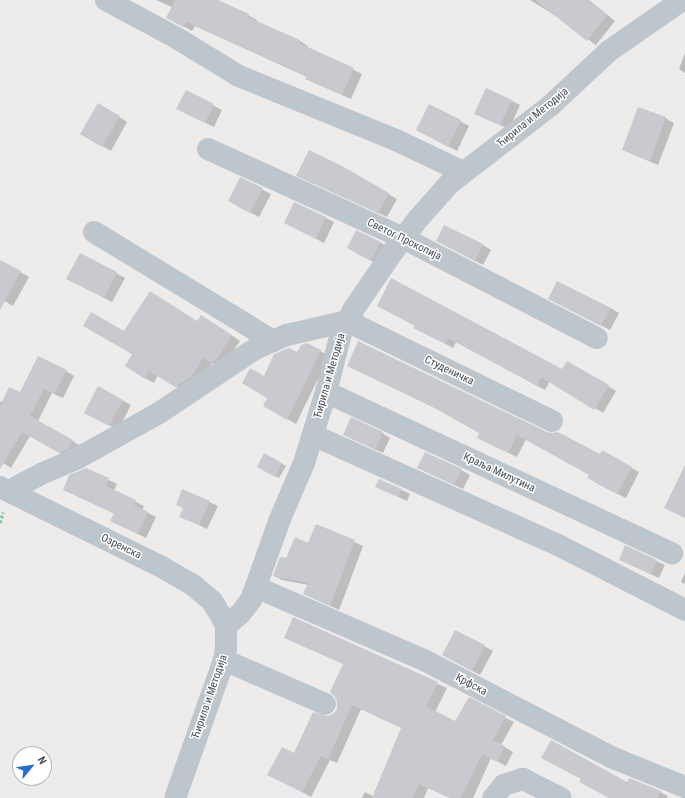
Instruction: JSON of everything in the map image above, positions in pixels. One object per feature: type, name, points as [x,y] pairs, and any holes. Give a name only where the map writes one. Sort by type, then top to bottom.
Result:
[{"type":"street","points":[[106,0],[175,37],[239,76],[396,140],[463,172]]},
{"type":"street","name":"Ћирила и Методија","points":[[175,798],[224,660],[226,648],[226,626],[246,607],[251,600],[280,519],[304,463],[326,392],[336,351],[347,321],[403,238],[441,192],[463,172],[550,106],[609,51],[682,0]]},
{"type":"street","name":"Светог Прокопија","points":[[208,149],[403,238],[598,338]]},
{"type":"street","points":[[94,232],[273,341]]},
{"type":"street","points":[[5,489],[78,458],[180,400],[241,358],[273,341],[307,329],[347,321]]},
{"type":"street","name":"Студеничка","points":[[347,321],[552,421]]},
{"type":"street","name":"Краља Милутина","points":[[326,392],[672,553]]},
{"type":"street","points":[[313,434],[560,546],[685,610]]},
{"type":"street","name":"Озренска","points":[[5,489],[160,566],[193,585],[212,601],[226,626]]},
{"type":"street","name":"Крфска","points":[[256,587],[424,660],[611,757],[685,787]]},
{"type":"street","points":[[224,660],[326,704]]},
{"type":"street","points":[[493,798],[504,785],[523,779],[561,798]]},
{"type":"building","points":[[175,0],[218,0],[249,14],[248,17],[300,40],[299,43],[354,68],[342,95],[305,79],[307,76],[186,22],[183,27],[166,18]]},
{"type":"building","points":[[535,0],[588,0],[607,15],[587,41]]},
{"type":"building","points":[[486,88],[512,100],[500,125],[474,114]]},
{"type":"building","points":[[186,90],[214,104],[205,123],[176,109]]},
{"type":"building","points":[[98,103],[120,116],[102,147],[80,134]]},
{"type":"building","points":[[429,104],[461,120],[448,147],[416,130]]},
{"type":"building","points":[[638,107],[666,117],[650,161],[622,150]]},
{"type":"building","points":[[309,150],[342,166],[389,193],[378,213],[296,176]]},
{"type":"building","points":[[240,177],[263,188],[250,213],[228,201]]},
{"type":"building","points":[[294,202],[326,217],[316,239],[284,223]]},
{"type":"building","points":[[444,225],[483,244],[475,261],[436,241]]},
{"type":"building","points":[[356,230],[381,242],[371,261],[347,248]]},
{"type":"building","points":[[80,253],[117,272],[104,298],[66,279]]},
{"type":"building","points":[[0,260],[21,271],[0,310]]},
{"type":"building","points":[[391,278],[562,369],[567,361],[609,385],[594,410],[541,377],[537,386],[448,338],[445,344],[413,328],[415,326],[377,306]]},
{"type":"building","points":[[557,281],[611,308],[601,326],[548,299]]},
{"type":"building","points":[[150,291],[197,321],[201,315],[232,335],[216,360],[211,363],[203,358],[191,377],[175,387],[149,371],[145,379],[125,366],[132,354],[83,326],[91,312],[124,331]]},
{"type":"building","points":[[358,341],[547,432],[558,432],[600,454],[602,450],[632,467],[617,494],[587,478],[589,475],[517,435],[508,453],[477,438],[479,433],[431,406],[347,366]]},
{"type":"building","points":[[307,343],[321,350],[287,420],[263,406],[267,398],[242,383],[250,368],[264,376],[274,354],[289,348],[297,352],[301,345]]},
{"type":"building","points":[[38,356],[67,370],[54,394],[44,389],[30,416],[73,440],[68,449],[59,453],[22,432],[0,469],[0,406],[9,387],[20,392]]},
{"type":"building","points":[[98,386],[123,400],[109,426],[84,413]]},
{"type":"building","points":[[351,417],[383,432],[375,449],[343,435]]},
{"type":"building","points":[[425,452],[462,469],[454,485],[417,468]]},
{"type":"building","points":[[264,453],[282,463],[275,477],[257,467]]},
{"type":"building","points":[[685,465],[685,518],[664,508]]},
{"type":"building","points":[[86,468],[109,478],[106,486],[136,500],[134,505],[148,512],[138,534],[110,521],[114,513],[63,490],[69,475]]},
{"type":"building","points":[[379,479],[402,489],[398,497],[375,487]]},
{"type":"building","points":[[182,489],[210,501],[199,525],[179,517],[183,508],[176,505]]},
{"type":"building","points":[[316,524],[355,540],[330,606],[303,594],[308,583],[273,576],[280,557],[286,558],[295,537],[308,543]]},
{"type":"building","points":[[625,545],[657,560],[651,574],[619,560]]},
{"type":"building","points":[[293,617],[438,682],[426,706],[455,721],[469,697],[506,716],[493,740],[505,746],[497,762],[482,754],[461,798],[450,798],[419,784],[413,798],[372,798],[401,728],[352,705],[328,759],[321,756],[302,792],[267,775],[282,747],[294,753],[313,712],[327,716],[333,714],[337,709],[335,697],[330,692],[343,664],[284,638]]},
{"type":"building","points":[[455,630],[485,645],[472,671],[442,655]]},
{"type":"building","points":[[551,740],[627,782],[629,778],[661,791],[657,798],[609,798],[579,782],[581,779],[541,758]]}]
